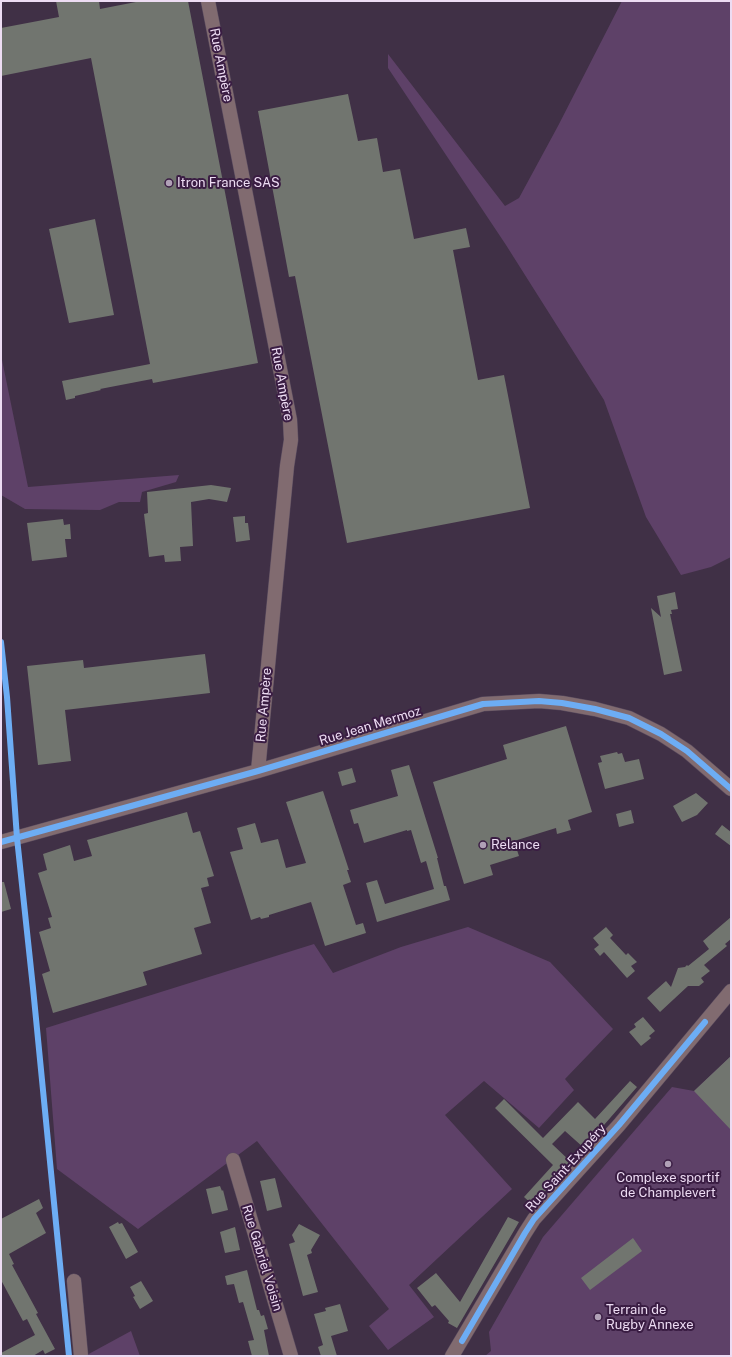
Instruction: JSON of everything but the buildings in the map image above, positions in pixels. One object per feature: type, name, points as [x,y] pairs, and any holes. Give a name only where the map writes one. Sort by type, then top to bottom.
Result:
[{"type":"street","name":"Rue Ampère","points":[[208,1],[290,420],[291,433],[258,771]]},
{"type":"street","name":"Rue Jean Mermoz","points":[[1,842],[258,771],[483,704],[539,701],[562,703],[595,709],[629,718],[661,734],[687,751],[731,789]]},
{"type":"street","name":"Rue Saint-Exupéry","points":[[454,1356],[534,1218],[619,1125],[731,990]]},
{"type":"street","name":"Rue Gabriel Voisin","points":[[233,1160],[291,1356]]},
{"type":"street","points":[[74,1282],[81,1356]]},
{"type":"shaded area","points":[[622,1],[731,1],[731,557],[711,567],[681,575],[646,517],[604,400],[506,245],[388,68],[388,54],[505,206],[519,198],[558,126]]},
{"type":"shaded area","points":[[1,355],[28,487],[179,475],[176,482],[142,492],[140,502],[119,502],[100,510],[25,509],[1,495]]},
{"type":"shaded area","points":[[468,927],[550,962],[613,1029],[565,1079],[574,1090],[539,1128],[484,1081],[445,1115],[512,1189],[409,1285],[434,1317],[388,1350],[369,1326],[389,1309],[257,1141],[138,1229],[57,1169],[46,1028],[314,944],[333,973],[401,947]]},
{"type":"shaded area","name":"Complexe sportif de Champlevert","points":[[731,1056],[731,1356],[485,1356],[491,1351],[489,1332],[543,1237],[672,1087],[694,1091]]},
{"type":"shaded area","points":[[131,1331],[140,1356],[85,1356]]},
{"type":"cycle path","points":[[1,642],[7,697],[17,838],[69,1356]]},
{"type":"cycle path","points":[[1,842],[258,771],[483,704],[539,701],[562,703],[595,709],[629,718],[661,734],[687,751],[731,789]]},
{"type":"cycle path","points":[[462,1341],[534,1219],[619,1125],[705,1022]]},
{"type":"place","name":"Itron France SAS","points":[[169,183]]},
{"type":"place","name":"Relance","points":[[483,845]]},
{"type":"place","name":"Complexe sportif de Champlevert","points":[[668,1164]]},
{"type":"place","name":"Terrain de Rugby Annexe","points":[[598,1317]]}]
